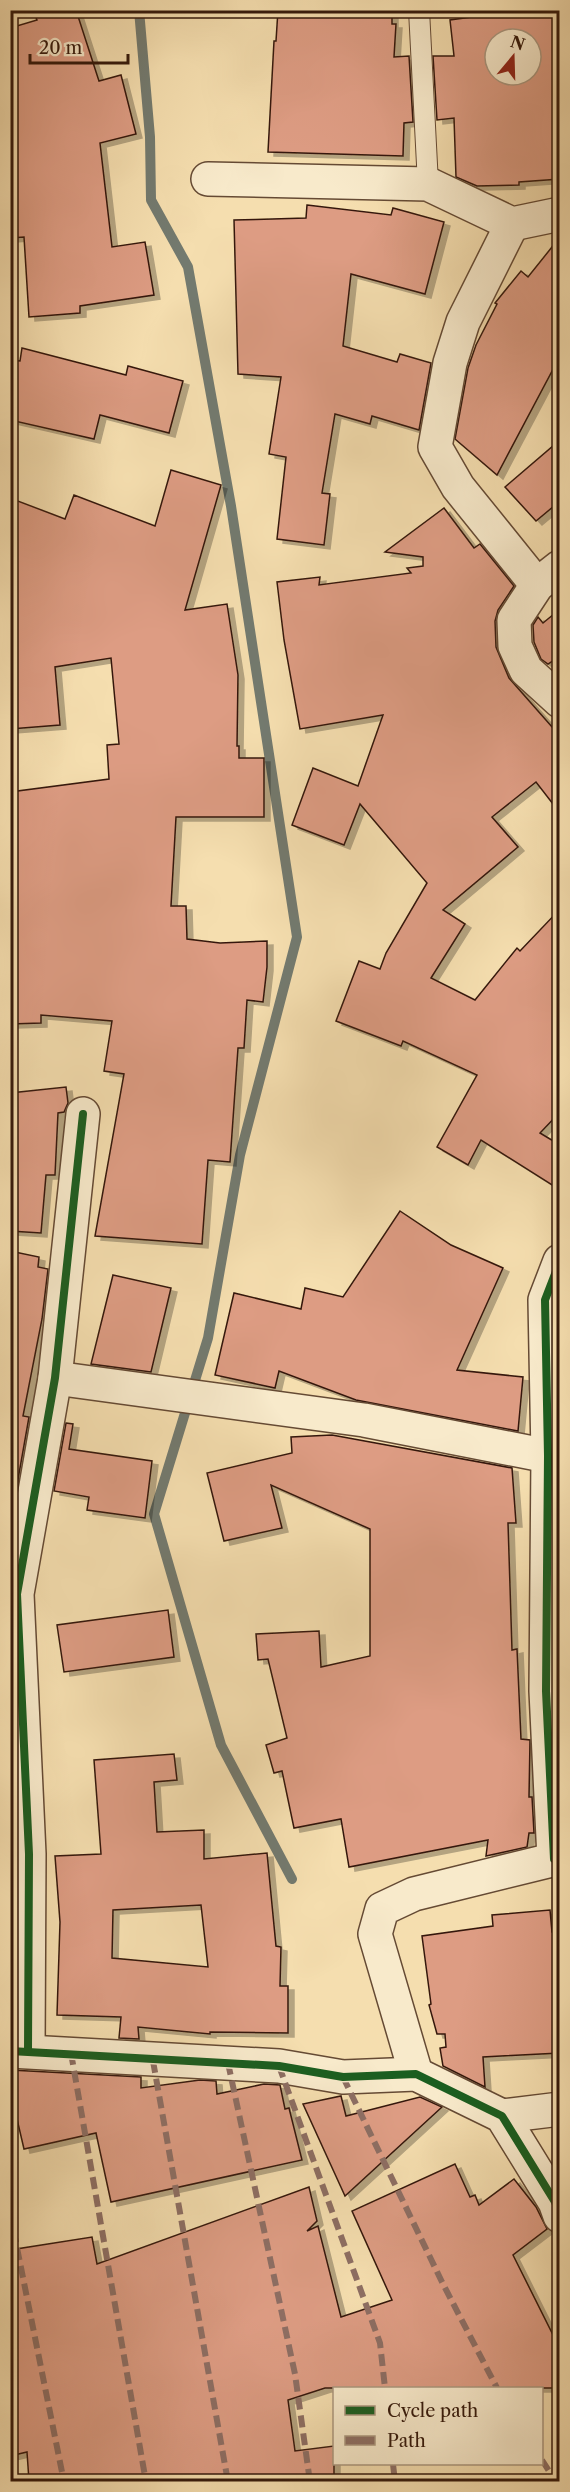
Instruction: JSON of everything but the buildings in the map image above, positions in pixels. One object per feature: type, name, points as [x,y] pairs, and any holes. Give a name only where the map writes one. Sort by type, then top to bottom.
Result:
[{"type":"street","points":[[208,179],[428,184],[512,224],[560,214]]},
{"type":"street","points":[[512,224],[463,322],[450,363],[435,447],[458,487],[548,576],[514,620],[515,646],[526,670],[560,701]]},
{"type":"street","points":[[83,1114],[55,1378],[14,1594],[29,1854],[19,2051],[279,2067],[344,2077],[416,2074],[501,2116],[558,2206]]},
{"type":"street","points":[[416,2074],[375,1934],[382,1910],[414,1894],[557,1859],[546,1690],[554,1461],[545,1300],[560,1261]]},
{"type":"street","points":[[55,1378],[364,1420],[554,1461]]},
{"type":"street","points":[[501,2116],[560,2109]]},
{"type":"lane","points":[[418,10],[428,184]]},
{"type":"waterway","points":[[139,10],[150,137],[151,200],[188,267],[231,506],[297,937],[240,1155],[208,1338],[154,1514],[221,1745],[292,1879]]},
{"type":"marked path","points":[[71,2053],[146,2482]]},
{"type":"marked path","points":[[153,2061],[228,2482]]},
{"type":"marked path","points":[[228,2063],[295,2374],[310,2482]]},
{"type":"marked path","points":[[279,2066],[380,2343],[385,2387]]},
{"type":"marked path","points":[[343,2077],[442,2282],[496,2387]]},
{"type":"marked path","points":[[10,2213],[64,2482]]},
{"type":"marked path","points":[[543,2462],[556,2482]]},
{"type":"marked path","points":[[393,2465],[395,2482]]},
{"type":"cycle path","points":[[28,2051],[29,1854],[17,1594],[55,1378],[83,1114]]},
{"type":"cycle path","points":[[554,1859],[546,1691],[548,1456],[545,1300],[560,1261]]},
{"type":"cycle path","points":[[10,2051],[279,2066],[343,2077],[416,2074],[502,2116],[555,2202],[560,2216]]}]
